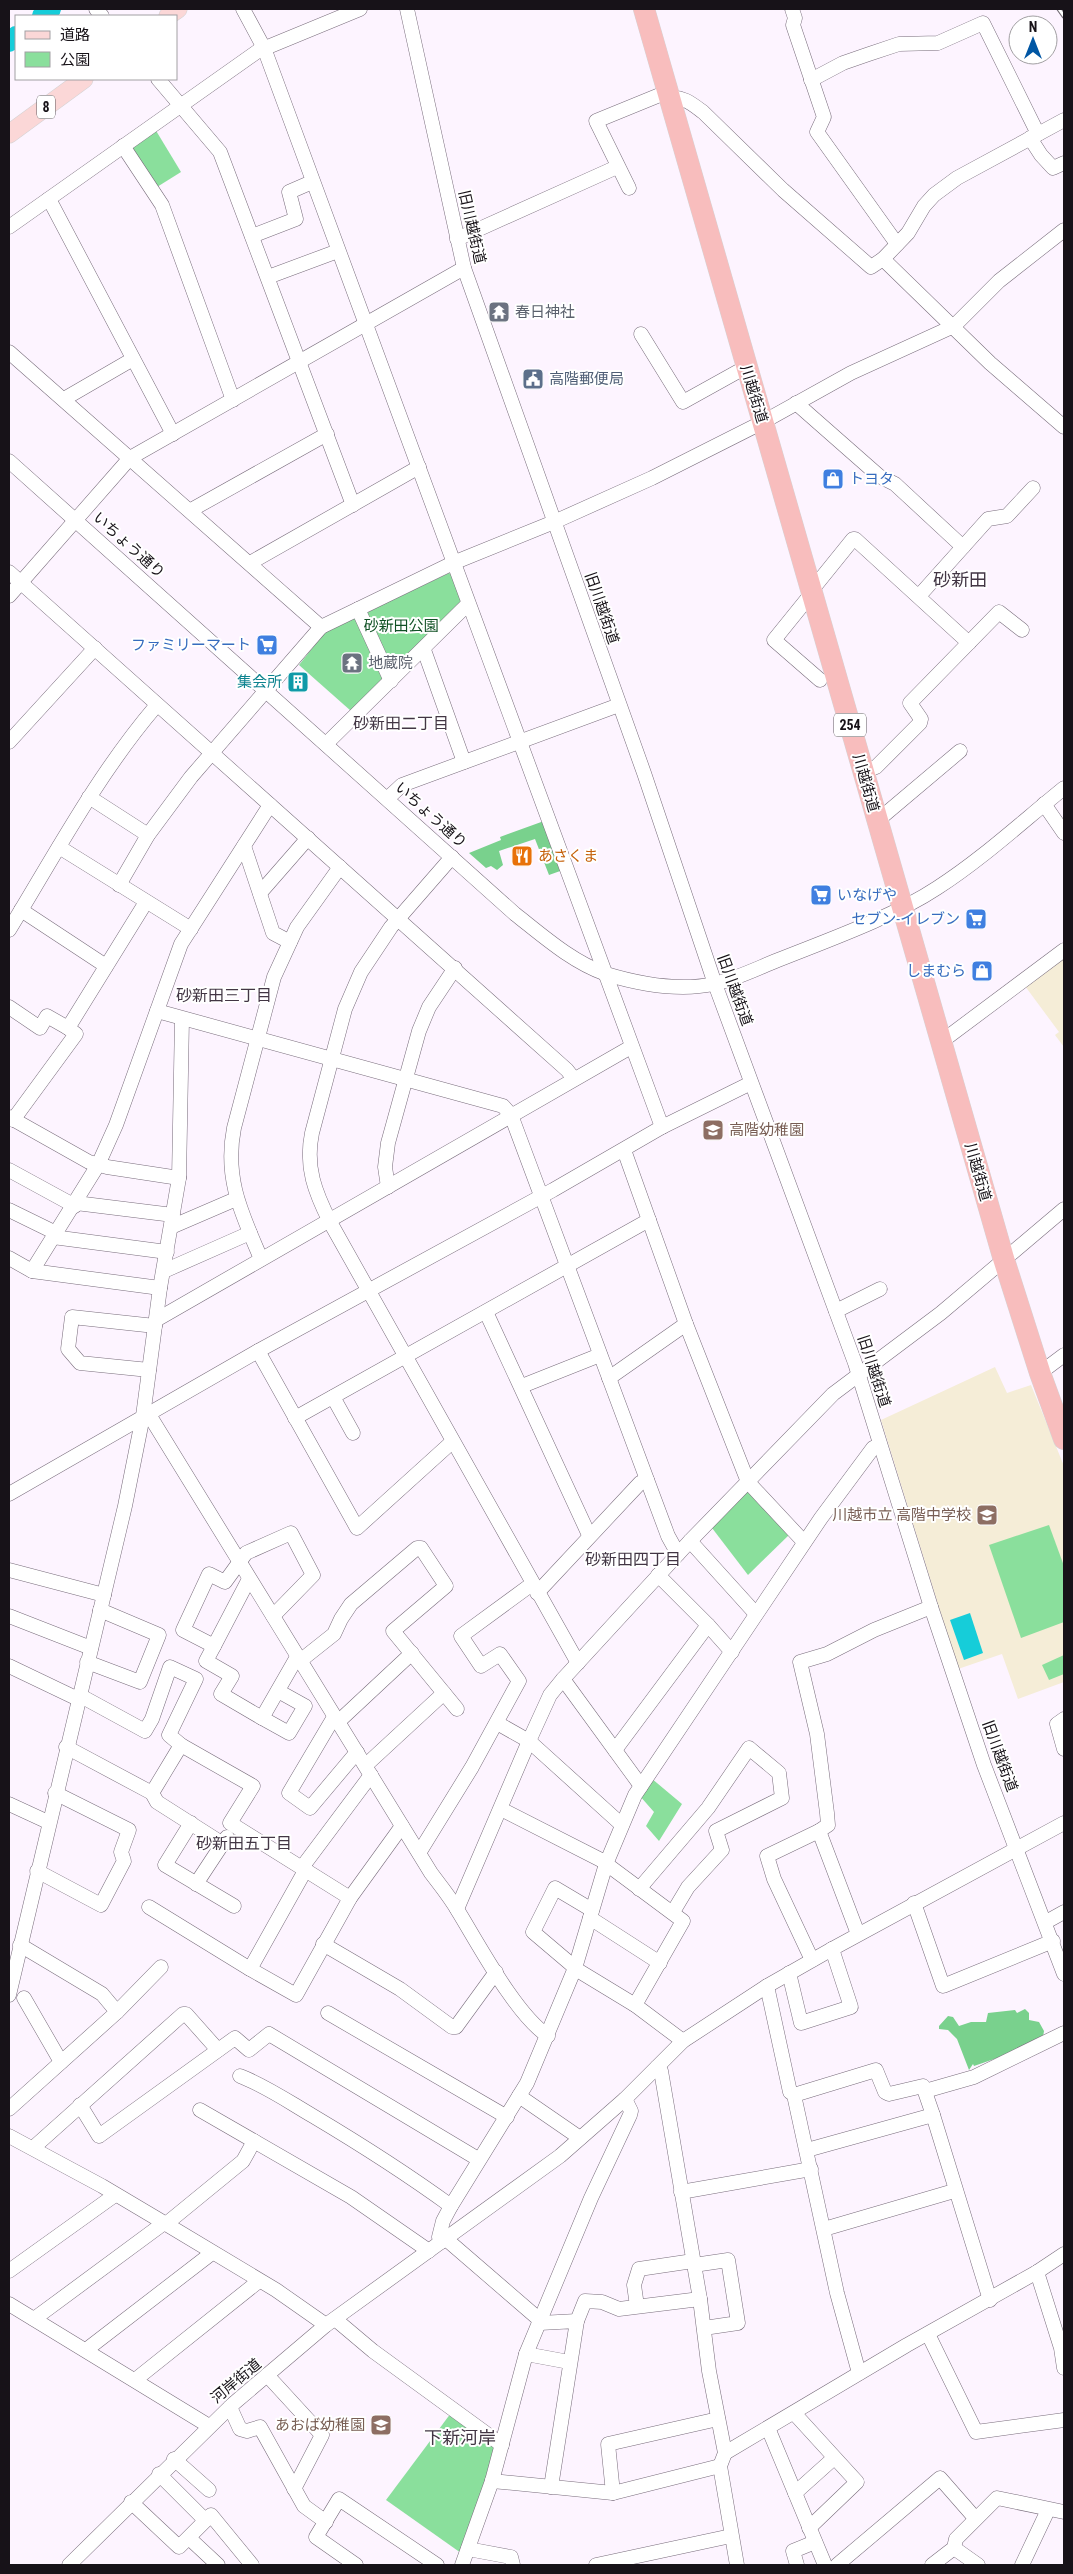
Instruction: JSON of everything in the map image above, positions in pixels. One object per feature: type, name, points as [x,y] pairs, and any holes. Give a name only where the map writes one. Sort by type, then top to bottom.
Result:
[{"type":"highway","name":"川越街道","points":[[644,9],[1004,1260],[1040,1373],[1064,1439]]},
{"type":"main road","name":"8","points":[[9,134],[83,80]]},
{"type":"street","points":[[243,9],[264,48],[662,1127]]},
{"type":"street","points":[[9,227],[180,104],[264,48],[360,9]]},
{"type":"street","name":"旧川越街道","points":[[407,9],[464,268],[619,705],[715,984],[859,1375],[931,1606],[984,1765],[1046,1922],[1064,1974]]},
{"type":"street","points":[[792,9],[795,18],[793,25],[824,117],[817,132],[897,244]]},
{"type":"street","points":[[811,80],[843,63],[899,44],[938,43],[983,23],[1041,155],[1053,168],[1064,163]]},
{"type":"street","points":[[159,80],[220,152],[353,504]]},
{"type":"street","points":[[629,188],[596,121],[668,95],[678,97],[688,101],[703,112],[782,190],[871,267],[883,259],[908,233],[934,195],[957,178],[1064,120]]},
{"type":"street","points":[[123,146],[162,206],[233,400]]},
{"type":"street","points":[[457,239],[617,167]]},
{"type":"street","points":[[252,236],[298,218],[289,192],[312,182]]},
{"type":"street","points":[[49,199],[173,434]]},
{"type":"street","points":[[119,885],[148,835],[191,777],[321,627],[453,563],[554,522],[652,478],[763,422],[851,373],[954,326],[999,281],[1064,230]]},
{"type":"street","points":[[268,277],[338,251]]},
{"type":"street","points":[[883,259],[990,362],[1064,427]]},
{"type":"street","points":[[9,596],[130,458],[464,268]]},
{"type":"street","points":[[640,334],[683,402],[746,367]]},
{"type":"street","points":[[9,352],[191,510],[321,627]]},
{"type":"street","points":[[64,399],[133,359]]},
{"type":"street","points":[[796,403],[879,476],[895,484],[963,547]]},
{"type":"street","points":[[191,510],[327,434]]},
{"type":"street","name":"いちょう通り","points":[[9,461],[388,798],[515,914],[568,954],[604,973],[660,985],[693,986],[715,984],[814,946],[902,908],[936,889],[987,853],[1064,788]]},
{"type":"street","points":[[250,563],[419,467]]},
{"type":"street","points":[[920,596],[988,519],[1007,516],[1033,488]]},
{"type":"street","points":[[820,680],[774,640],[853,539],[870,550],[969,643]]},
{"type":"street","points":[[9,572],[95,648],[156,706],[212,753],[397,919],[455,968],[564,1066],[574,1079]]},
{"type":"street","points":[[326,744],[424,650],[468,604]]},
{"type":"street","points":[[358,609],[391,681]]},
{"type":"street","points":[[863,772],[876,767],[920,722],[921,719],[910,703],[999,612],[1022,630]]},
{"type":"street","points":[[9,742],[95,648]]},
{"type":"street","points":[[424,650],[464,762]]},
{"type":"street","points":[[388,798],[402,785],[619,705]]},
{"type":"street","points":[[9,930],[89,796],[125,743],[156,706]]},
{"type":"street","points":[[877,821],[960,751]]},
{"type":"street","points":[[89,796],[148,835]]},
{"type":"street","points":[[1044,804],[1064,833]]},
{"type":"street","points":[[32,1271],[76,1204],[98,1165],[116,1125],[181,944],[270,805]]},
{"type":"street","points":[[260,893],[308,838]]},
{"type":"street","points":[[244,846],[273,933],[290,942]]},
{"type":"street","points":[[59,847],[191,930]]},
{"type":"street","points":[[452,857],[397,919],[375,948],[361,972],[345,1009],[309,1148],[309,1164],[314,1188],[330,1222],[534,1588],[578,1663]]},
{"type":"street","points":[[261,1259],[236,1199],[232,1154],[233,1137],[274,977],[305,913],[340,867]]},
{"type":"street","points":[[68,1028],[146,902]]},
{"type":"street","points":[[21,910],[106,966]]},
{"type":"street","points":[[941,1042],[1064,950]]},
{"type":"street","points":[[388,1187],[385,1166],[387,1152],[405,1080],[424,1017],[455,968]]},
{"type":"street","points":[[9,1007],[40,1028],[47,1016],[76,1034],[11,1118],[52,1143],[98,1165],[179,1178]]},
{"type":"street","points":[[157,1011],[504,1106],[511,1115],[668,1536],[678,1554]]},
{"type":"street","points":[[9,1995],[48,1822],[146,1414],[149,1370],[160,1288],[179,1178],[182,1019]]},
{"type":"street","points":[[149,1370],[80,1363],[68,1349],[72,1317],[156,1323],[261,1259],[330,1222],[511,1115],[631,1047]]},
{"type":"street","points":[[9,1494],[258,1351],[624,1150],[662,1127],[751,1083]]},
{"type":"street","points":[[624,1150],[686,1324],[748,1482],[804,1542]]},
{"type":"street","points":[[9,1170],[76,1204],[172,1221],[236,1199]]},
{"type":"street","points":[[457,1909],[550,1695],[563,1678],[690,1541],[833,1394],[941,1312],[1064,1209]]},
{"type":"street","points":[[9,1210],[54,1235],[167,1252]]},
{"type":"street","points":[[296,1418],[649,1220]]},
{"type":"street","points":[[164,1271],[250,1233]]},
{"type":"street","points":[[9,1258],[32,1271],[160,1288]]},
{"type":"street","points":[[836,1311],[880,1290]]},
{"type":"street","points":[[486,1312],[522,1386],[589,1535]]},
{"type":"street","points":[[609,1378],[686,1324]]},
{"type":"street","points":[[258,1351],[357,1528],[452,1442]]},
{"type":"street","points":[[522,1386],[600,1355]]},
{"type":"street","points":[[1040,1373],[1063,1360]]},
{"type":"street","points":[[333,1397],[353,1434]]},
{"type":"street","points":[[146,1414],[336,1720],[358,1752],[419,1853],[496,1972],[537,2028],[548,2036]]},
{"type":"street","points":[[576,2321],[540,2322],[438,2237],[443,2221],[478,2160],[527,2083],[575,1968],[606,1864],[641,1786],[804,1542],[874,1448],[880,1446]]},
{"type":"street","points":[[419,1853],[440,1822],[519,1678],[500,1654],[481,1666],[461,1636],[534,1588],[640,1483],[647,1480]]},
{"type":"street","points":[[214,1646],[182,1628],[209,1574],[225,1582],[246,1553],[291,1533],[313,1575],[273,1616]]},
{"type":"street","points":[[690,1541],[756,1614]]},
{"type":"street","points":[[262,1718],[299,1659],[334,1634],[351,1604],[416,1548],[421,1548],[446,1586],[393,1631],[457,1709]]},
{"type":"street","points":[[9,1570],[104,1594]]},
{"type":"street","points":[[658,1575],[732,1652]]},
{"type":"street","points":[[249,1579],[206,1662],[232,1676],[221,1694],[289,1733],[305,1706],[278,1691]]},
{"type":"street","points":[[812,1960],[774,1879],[767,1856],[828,1825],[817,1734],[801,1660],[827,1654],[874,1630],[931,1606]]},
{"type":"street","points":[[87,1662],[140,1682],[159,1635],[100,1610]]},
{"type":"street","points":[[9,1616],[91,1648]]},
{"type":"street","points":[[615,1750],[708,1625]]},
{"type":"street","points":[[358,1752],[310,1808],[289,1793],[336,1720],[412,1653]]},
{"type":"street","points":[[9,1666],[79,1697],[145,1731],[152,1720],[172,1667],[196,1679],[169,1735],[253,1786],[230,1823],[350,1898]]},
{"type":"street","points":[[563,1678],[641,1786]]},
{"type":"street","points":[[250,1969],[304,1868],[369,1770],[444,1693]]},
{"type":"street","points":[[1064,1719],[1057,1724],[1064,1749]]},
{"type":"street","points":[[496,1723],[529,1741],[622,1825]]},
{"type":"street","points":[[152,1794],[181,1744]]},
{"type":"street","points":[[66,1746],[152,1794],[157,1802],[223,1844]]},
{"type":"street","points":[[639,1889],[708,1808],[749,1748],[779,1773],[782,1798],[716,1831],[722,1850],[688,1887],[673,1912]]},
{"type":"street","points":[[37,1871],[100,1905],[124,1861],[121,1852],[129,1830],[55,1793]]},
{"type":"street","points":[[9,1804],[48,1822]]},
{"type":"street","points":[[501,1809],[606,1864],[683,1921],[635,2005]]},
{"type":"street","points":[[191,1823],[165,1865],[234,1906]]},
{"type":"street","name":"河岸街道","points":[[68,2565],[174,2459],[230,2407],[331,2322],[525,2183],[625,2100],[683,2041],[767,1986],[812,1960],[1064,1823]]},
{"type":"street","points":[[196,1884],[234,1826]]},
{"type":"street","points":[[149,1907],[296,1995],[350,1898],[402,1826]]},
{"type":"street","points":[[818,1831],[858,1934]]},
{"type":"street","points":[[660,1963],[557,1888],[533,1932],[575,1968],[635,2005],[683,2041]]},
{"type":"street","points":[[914,1903],[943,1986],[1053,1941]]},
{"type":"street","points":[[1046,1922],[1064,1912]]},
{"type":"street","points":[[323,1944],[400,1989],[452,2027],[456,2027],[496,1972]]},
{"type":"street","points":[[20,1945],[102,1994],[117,2012]]},
{"type":"street","points":[[790,1973],[801,2023],[851,2008],[832,1949]]},
{"type":"street","points":[[9,2109],[117,2012],[161,1967]]},
{"type":"street","points":[[767,1986],[790,2092],[794,2095],[807,2150],[837,2293],[858,2373]]},
{"type":"street","points":[[24,1998],[61,2062]]},
{"type":"street","points":[[328,2013],[506,2117]]},
{"type":"street","points":[[32,2148],[183,2014],[186,2014],[218,2050]]},
{"type":"street","points":[[925,2092],[974,2077],[1064,2033]]},
{"type":"street","points":[[80,2105],[99,2136],[235,2038],[249,2050],[269,2034],[478,2160]]},
{"type":"street","points":[[657,2067],[661,2071],[725,2453],[720,2466],[737,2565]]},
{"type":"street","points":[[794,2095],[876,2070],[885,2092],[889,2094],[923,2086],[954,2191],[990,2300]]},
{"type":"street","points":[[240,2076],[257,2083],[340,2132],[410,2176],[451,2206]]},
{"type":"street","points":[[518,2096],[580,2138]]},
{"type":"street","points":[[462,2565],[492,2481],[526,2354],[591,2198],[630,2115],[631,2111],[625,2100]]},
{"type":"street","points":[[200,2110],[351,2197],[429,2251]]},
{"type":"street","points":[[807,2150],[933,2115]]},
{"type":"street","points":[[9,2136],[115,2195],[331,2322],[502,2446]]},
{"type":"street","points":[[34,2319],[165,2224],[243,2161],[254,2141]]},
{"type":"street","points":[[681,2192],[811,2169]]},
{"type":"street","points":[[824,2229],[954,2191]]},
{"type":"street","points":[[9,2271],[115,2195]]},
{"type":"street","points":[[86,2350],[212,2253]]},
{"type":"street","points":[[725,2453],[858,2373],[990,2300],[1064,2254]]},
{"type":"street","points":[[637,2306],[634,2285],[639,2269],[728,2260],[738,2323],[704,2328]]},
{"type":"street","points":[[1037,2272],[1061,2348],[1064,2368]]},
{"type":"street","points":[[135,2380],[259,2281]]},
{"type":"street","points":[[551,2487],[576,2321],[585,2301],[602,2302],[619,2309],[700,2299]]},
{"type":"street","points":[[9,2304],[209,2426]]},
{"type":"street","points":[[928,2334],[976,2432],[1064,2420]]},
{"type":"street","points":[[526,2354],[569,2362]]},
{"type":"street","points":[[268,2375],[322,2435],[294,2489]]},
{"type":"street","points":[[230,2407],[240,2429],[247,2431],[260,2427],[304,2506],[326,2522]]},
{"type":"street","points":[[794,2413],[857,2484],[809,2528]]},
{"type":"street","points":[[613,2493],[608,2444],[718,2419]]},
{"type":"street","points":[[768,2428],[825,2565]]},
{"type":"street","points":[[795,2493],[834,2458]]},
{"type":"street","points":[[174,2459],[209,2490]]},
{"type":"street","points":[[492,2481],[613,2493],[720,2466]]},
{"type":"street","points":[[159,2474],[206,2520]]},
{"type":"street","points":[[837,2565],[940,2478],[975,2518]]},
{"type":"street","points":[[932,2565],[954,2548],[956,2539],[997,2498],[1064,2512]]},
{"type":"street","points":[[356,2565],[316,2538],[339,2499],[437,2565]]},
{"type":"street","points":[[131,2502],[179,2546],[211,2515],[252,2565]]},
{"type":"street","points":[[1022,2565],[1048,2510]]},
{"type":"street","points":[[596,2565],[731,2536]]},
{"type":"street","points":[[189,2538],[218,2565]]},
{"type":"street","points":[[797,2565],[794,2551],[815,2542]]},
{"type":"street","points":[[954,2548],[978,2565]]},
{"type":"street","points":[[468,2549],[511,2557],[513,2565]]},
{"type":"shaded area","points":[[1064,957],[1064,1047],[1055,1035],[1059,1032],[1025,986]]},
{"type":"shaded area","name":"川越市立 高階中学校","points":[[995,1367],[1007,1393],[1031,1385],[1064,1466],[1064,1682],[1018,1699],[1002,1654],[958,1669],[881,1420]]},
{"type":"green space","points":[[155,129],[181,172],[157,187],[130,147]]},
{"type":"green space","name":"砂新田公園","points":[[449,573],[453,575],[464,604],[392,670],[365,613]]},
{"type":"green space","points":[[355,618],[387,678],[351,711],[299,665],[325,632]]},
{"type":"green space","points":[[544,821],[563,870],[549,875],[535,839],[499,851],[503,865],[497,870],[491,866],[486,868],[469,853],[501,840],[500,837]]},
{"type":"green space","points":[[748,1491],[791,1533],[748,1575],[712,1528]]},
{"type":"green space","points":[[1049,1525],[1064,1566],[1064,1622],[1021,1638],[989,1545]]},
{"type":"green space","points":[[1064,1655],[1064,1674],[1049,1680],[1042,1665]]},
{"type":"green space","points":[[651,1778],[682,1804],[659,1841],[646,1826],[654,1812],[639,1795]]},
{"type":"green space","points":[[1025,2009],[1029,2013],[1029,2020],[1039,2022],[1044,2031],[1043,2037],[1000,2057],[974,2066],[973,2064],[969,2070],[957,2039],[948,2030],[939,2029],[939,2026],[948,2016],[953,2017],[959,2026],[971,2022],[986,2022],[988,2013],[1015,2010],[1017,2013]]},
{"type":"green space","points":[[451,2413],[494,2445],[496,2450],[461,2553],[386,2500]]},
{"type":"water","points":[[970,1613],[983,1653],[964,1660],[950,1620]]},
{"type":"waterway","points":[[43,15],[51,9]]},
{"type":"waterway","points":[[9,42],[15,37]]},
{"type":"railway","points":[[1059,9],[1064,16]]},
{"type":"place","name":"春日神社","points":[[499,312]]},
{"type":"place","name":"高階郵便局","points":[[533,379]]},
{"type":"place","name":"トヨタ","points":[[833,479]]},
{"type":"place","name":"ファミリーマート","points":[[267,645]]},
{"type":"place","name":"地蔵院","points":[[352,663]]},
{"type":"place","name":"集会所","points":[[298,682]]},
{"type":"place","name":"あさくま","points":[[522,856]]},
{"type":"place","name":"いなげや","points":[[821,895]]},
{"type":"place","name":"セブン-イレブン","points":[[976,919]]},
{"type":"place","name":"しまむら","points":[[982,971]]},
{"type":"place","name":"高階幼稚園","points":[[713,1130]]},
{"type":"place","name":"川越市立 高階中学校","points":[[987,1515]]},
{"type":"place","name":"あおば幼稚園","points":[[381,2425]]},
{"type":"district","name":"砂新田","points":[[960,580]]},
{"type":"district","name":"砂新田二丁目","points":[[401,723]]},
{"type":"district","name":"砂新田三丁目","points":[[224,995]]},
{"type":"district","name":"砂新田四丁目","points":[[633,1559]]},
{"type":"district","name":"砂新田五丁目","points":[[244,1843]]},
{"type":"district","name":"下新河岸","points":[[460,2438]]}]
